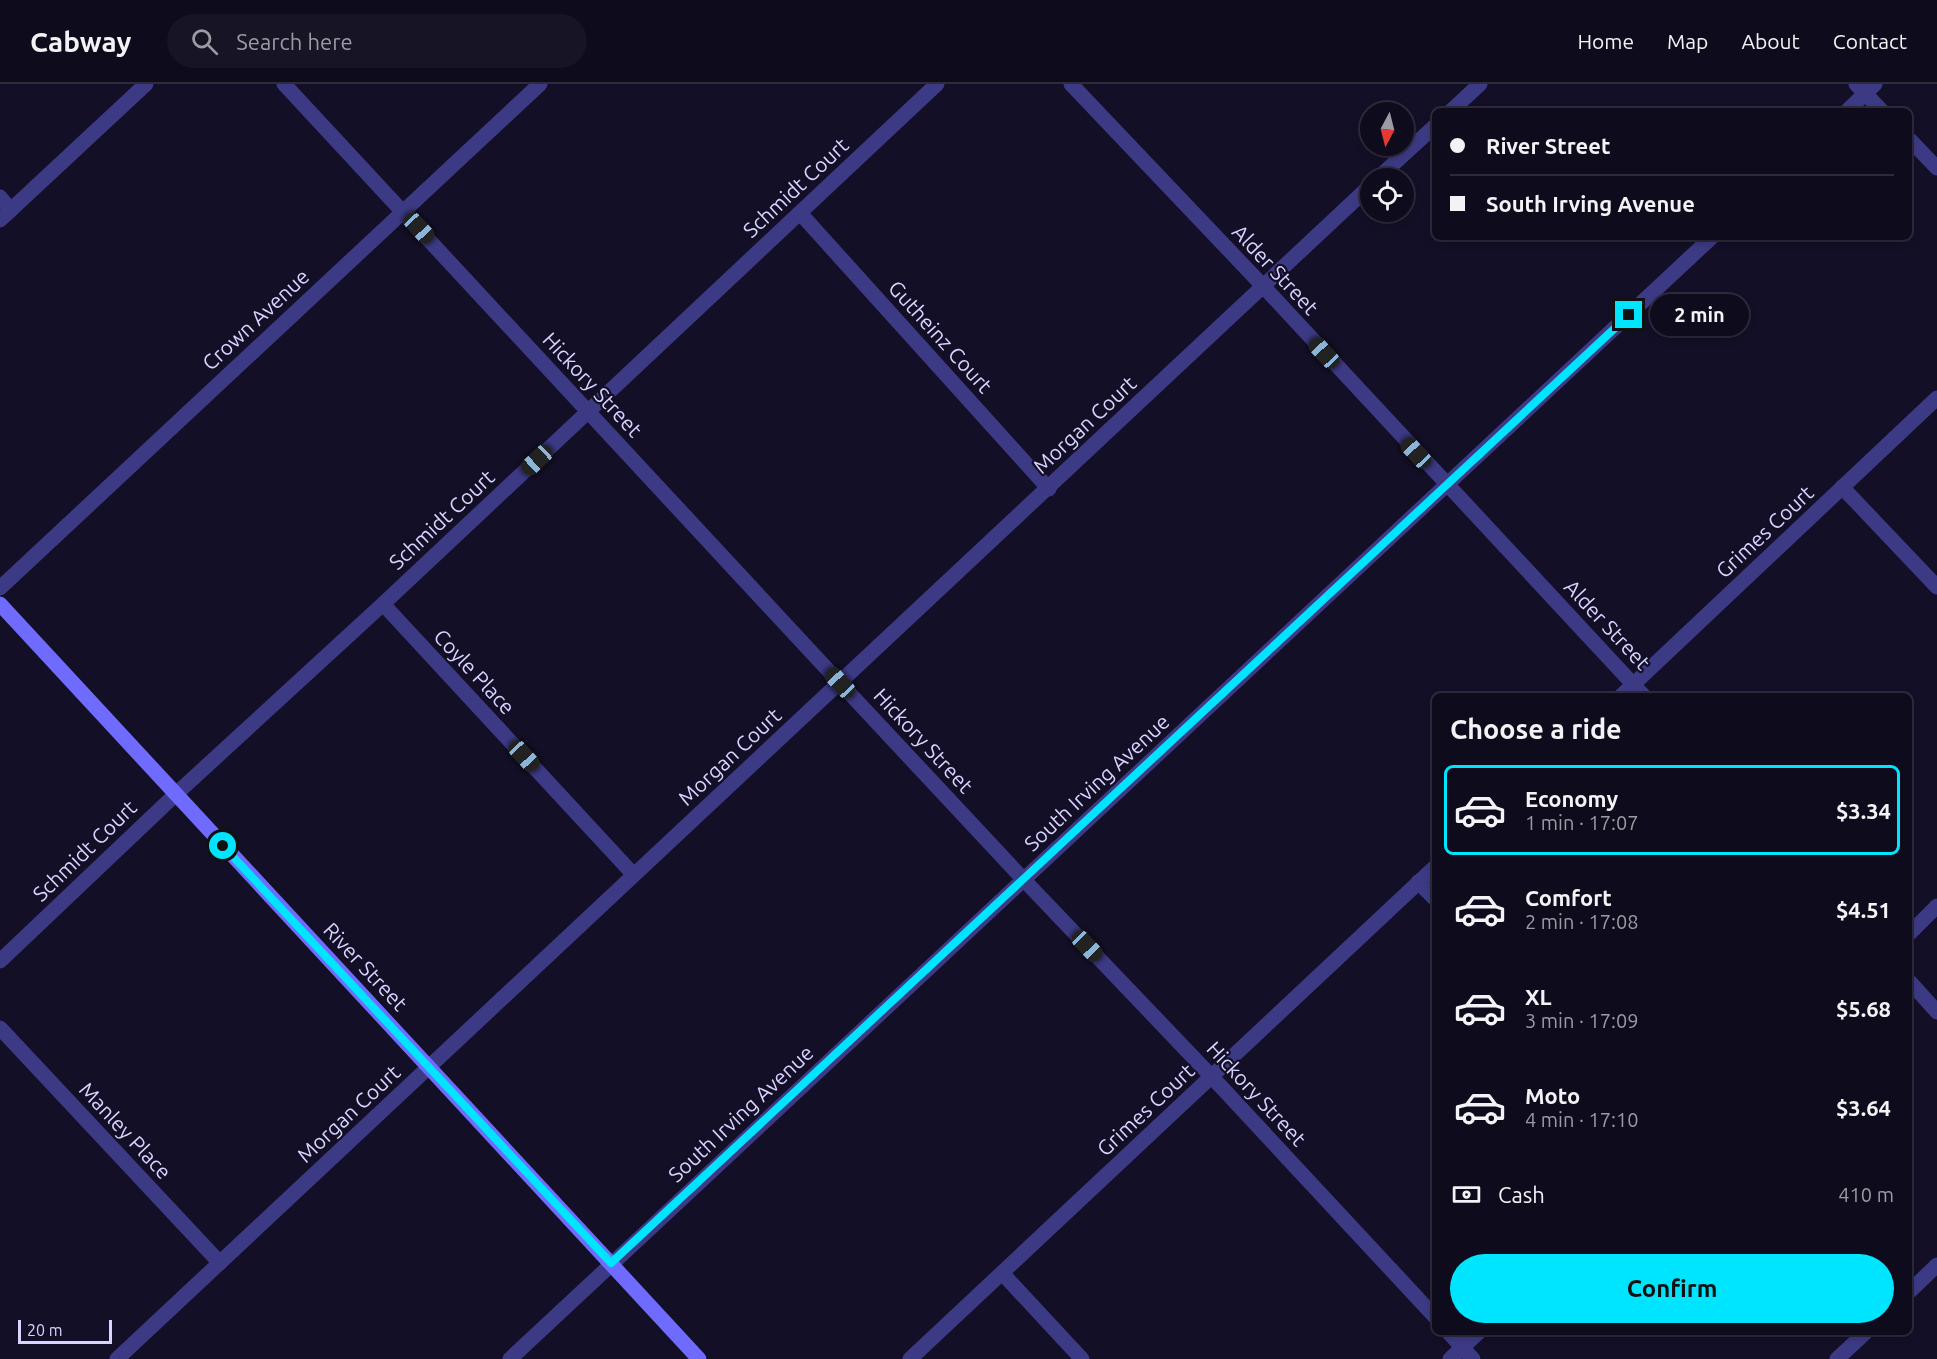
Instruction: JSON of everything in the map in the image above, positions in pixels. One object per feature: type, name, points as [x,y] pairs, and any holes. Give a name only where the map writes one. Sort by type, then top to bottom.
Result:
[{"type":"main road","name":"River Street","points":[[0,604],[699,1359]]},
{"type":"street","points":[[0,197],[6,215],[146,84]]},
{"type":"street","name":"Hickory Street","points":[[284,84],[840,683],[1432,1314]]},
{"type":"street","name":"Crown Avenue","points":[[0,588],[540,84]]},
{"type":"street","name":"Schmidt Court","points":[[0,961],[937,84]]},
{"type":"street","name":"Alder Street","points":[[1071,84],[1263,286],[1639,690]]},
{"type":"street","points":[[1454,108],[1471,87]]},
{"type":"street","points":[[1849,108],[1865,87],[1880,108]]},
{"type":"street","points":[[1389,168],[1432,129]]},
{"type":"street","points":[[1912,142],[1937,168]]},
{"type":"street","name":"Morgan Court","points":[[117,1359],[633,874],[1049,489],[1360,195]]},
{"type":"street","name":"Gutheinz Court","points":[[800,213],[1049,489]]},
{"type":"street","name":"South Irving Avenue","points":[[510,1359],[1709,240]]},
{"type":"street","name":"Grimes Court","points":[[1639,690],[1842,487],[1937,398]]},
{"type":"street","points":[[1842,487],[1937,587]]},
{"type":"street","name":"Coyle Place","points":[[383,604],[633,874]]},
{"type":"street","name":"Grimes Court","points":[[910,1359],[1432,870]]},
{"type":"street","points":[[1418,882],[1432,896]]},
{"type":"street","points":[[1912,931],[1937,906]]},
{"type":"street","points":[[1912,984],[1937,1012]]},
{"type":"street","name":"Manley Place","points":[[0,1028],[220,1263]]},
{"type":"street","points":[[1912,1289],[1937,1265]]},
{"type":"street","points":[[1002,1273],[1082,1359]]},
{"type":"street","points":[[1451,1335],[1473,1359]]},
{"type":"street","points":[[1450,1359],[1476,1335]]},
{"type":"street","points":[[1837,1359],[1863,1335]]},
{"type":"route","points":[[223,846],[611,1263],[1629,315]]}]
